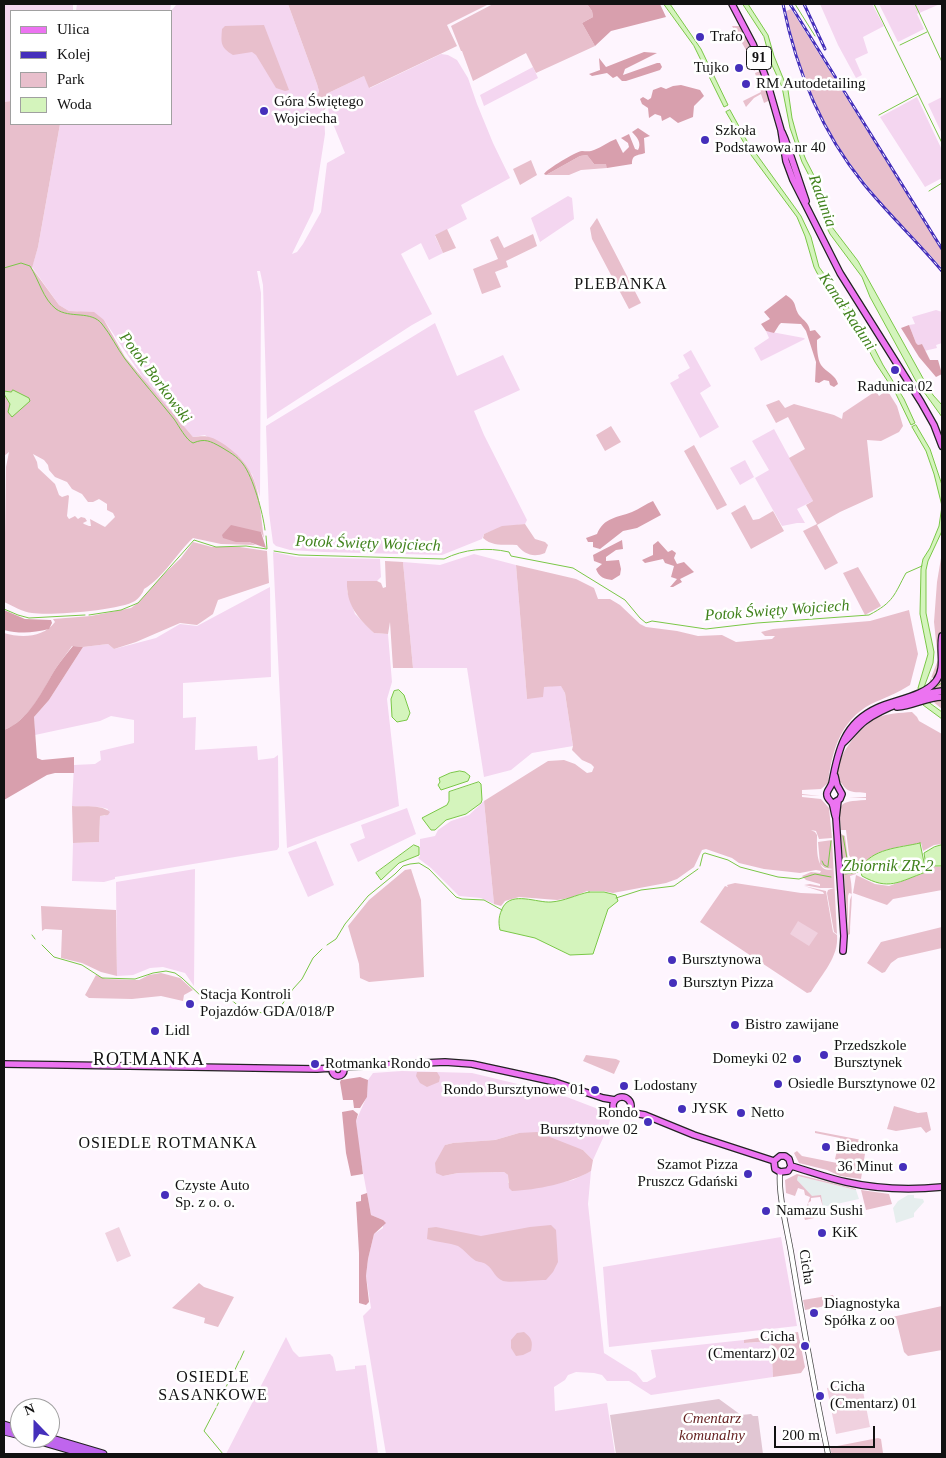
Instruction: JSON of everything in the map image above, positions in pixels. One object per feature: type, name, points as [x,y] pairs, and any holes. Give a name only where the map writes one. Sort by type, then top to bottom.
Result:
[{"type":"highway","points":[[60,1441],[103,1454]]},
{"type":"highway","points":[[60,1447],[85,1454]]},
{"type":"main road","name":"91","points":[[732,4],[760,59],[781,130],[787,164],[793,180],[840,272],[929,416],[942,446]]},
{"type":"main road","points":[[931,693],[941,670],[942,636]]},
{"type":"main road","points":[[842,745],[866,720],[916,698],[942,691]]},
{"type":"main road","points":[[836,818],[831,801],[827,795],[836,759],[845,736],[851,728],[867,714],[883,706],[931,693],[942,697]]},
{"type":"main road","points":[[834,773],[842,795],[838,800],[836,818],[841,951]]},
{"type":"main road","points":[[830,788],[839,789]]},
{"type":"main road","points":[[831,801],[838,800]]},
{"type":"main road","points":[[332,1070],[337,1064],[344,1069],[445,1062],[472,1064],[555,1082],[614,1103]]},
{"type":"main road","points":[[4,1064],[332,1070]]},
{"type":"main road","points":[[332,1070],[338,1076],[342,1074],[344,1069]]},
{"type":"main road","points":[[614,1103],[620,1098],[625,1098],[628,1100],[630,1109]]},
{"type":"main road","points":[[614,1103],[614,1110],[617,1114],[624,1115],[630,1109]]},
{"type":"main road","points":[[630,1109],[694,1135],[774,1161]]},
{"type":"main road","points":[[780,1156],[785,1156],[789,1159],[790,1166],[788,1171],[780,1172],[774,1167],[774,1161],[780,1156]]},
{"type":"main road","points":[[790,1166],[830,1178],[859,1184],[908,1188],[942,1187]]},
{"type":"street","name":"Cicha","points":[[780,1172],[780,1185],[797,1292],[828,1454]]},
{"type":"shaded area","points":[[4,4],[73,4],[73,10],[10,10],[10,101],[4,102]]},
{"type":"shaded area","points":[[77,4],[171,4],[170,10],[76,10]]},
{"type":"shaded area","points":[[288,4],[319,91],[316,100],[324,110],[325,134],[313,211],[292,254],[297,252],[303,244],[321,212],[327,163],[345,153],[329,114],[326,94],[364,76],[370,88],[441,54],[448,55],[457,60],[468,78],[493,143],[510,178],[461,205],[467,219],[435,236],[443,253],[429,260],[421,243],[401,254],[432,314],[267,419],[263,285],[260,271],[257,271],[261,293],[260,497],[252,474],[205,435],[193,437],[147,384],[104,320],[77,311],[69,311],[59,305],[32,267],[38,247],[60,125],[172,125],[172,10],[176,5]]},
{"type":"shaded area","points":[[587,4],[660,4],[666,17],[611,31],[595,46],[582,23],[593,17],[592,11]]},
{"type":"shaded area","points":[[820,4],[872,4],[884,26],[863,37],[868,53],[855,59],[862,75],[856,78],[838,45]]},
{"type":"shaded area","points":[[879,4],[940,4],[917,14],[924,29],[898,42]]},
{"type":"shaded area","points":[[644,52],[657,53],[625,69],[623,75],[657,63],[660,63],[662,67],[660,70],[626,81],[622,81],[617,76],[613,78],[607,73],[592,76],[589,74],[600,70],[599,58],[606,67]]},
{"type":"shaded area","points":[[533,67],[538,78],[484,106],[480,95]]},
{"type":"shaded area","points":[[681,85],[700,90],[704,96],[694,106],[693,117],[678,123],[670,117],[662,121],[661,116],[655,114],[649,118],[648,108],[642,104],[640,99],[643,97],[648,100],[651,98],[653,90],[661,87],[666,89]]},
{"type":"shaded area","points":[[917,97],[942,150],[942,178],[925,187],[880,117]]},
{"type":"shaded area","points":[[942,97],[942,134],[928,104]]},
{"type":"shaded area","points":[[638,128],[650,136],[644,138],[645,153],[634,157],[632,164],[607,168],[606,164],[594,164],[587,155],[580,156],[546,175],[544,174],[574,154],[582,151],[592,151],[616,139],[623,153],[629,147],[628,143],[621,138],[629,134],[635,149],[638,150],[639,143],[632,132]]},
{"type":"shaded area","points":[[568,196],[572,198],[574,219],[540,242],[531,218]]},
{"type":"shaded area","points":[[786,295],[794,302],[797,312],[810,331],[815,330],[821,337],[817,340],[819,359],[825,370],[837,381],[838,384],[834,387],[830,385],[829,381],[815,382],[816,362],[806,331],[801,324],[781,323],[774,333],[766,331],[761,324],[770,319],[764,312]]},
{"type":"shaded area","points":[[936,310],[942,312],[942,343],[936,345],[937,348],[924,351],[922,344],[918,345],[916,343],[909,325],[915,324],[912,317]]},
{"type":"shaded area","points":[[435,323],[457,376],[503,355],[520,390],[474,411],[484,435],[527,520],[525,524],[502,527],[484,534],[482,539],[442,555],[324,552],[290,550],[276,546],[273,543],[269,513],[266,426]]},
{"type":"shaded area","points":[[909,325],[916,343],[918,345],[922,344],[930,360],[938,360],[942,374],[936,377],[919,357],[901,328]]},
{"type":"shaded area","points":[[766,331],[805,339],[761,361],[754,348],[769,338]]},
{"type":"shaded area","points":[[691,350],[711,386],[700,393],[719,427],[700,438],[670,383],[679,378],[678,375],[690,368],[683,355]]},
{"type":"shaded area","points":[[774,429],[813,501],[797,509],[805,523],[782,526],[755,478],[769,470],[752,441]]},
{"type":"shaded area","points":[[745,460],[754,477],[740,485],[730,468]]},
{"type":"shaded area","points":[[653,501],[661,515],[637,528],[623,531],[600,549],[593,547],[593,542],[588,542],[586,538],[597,534],[607,521],[632,512]]},
{"type":"shaded area","points":[[231,525],[261,532],[266,548],[249,542],[236,542],[223,538],[222,535]]},
{"type":"shaded area","points":[[622,540],[623,549],[616,550],[606,557],[606,561],[619,560],[620,575],[612,580],[600,576],[596,569],[602,564],[594,561],[593,555]]},
{"type":"shaded area","points":[[658,541],[668,552],[672,550],[676,553],[674,558],[677,564],[684,562],[694,572],[680,579],[682,582],[673,587],[670,587],[677,579],[671,577],[674,566],[665,563],[663,559],[645,563],[642,560],[653,555],[653,545]]},
{"type":"shaded area","points":[[273,552],[297,557],[380,559],[381,577],[377,581],[347,581],[347,591],[355,614],[374,633],[388,634],[392,682],[387,699],[399,806],[287,848]]},
{"type":"shaded area","points":[[474,554],[516,565],[527,699],[544,687],[561,685],[565,693],[573,746],[532,753],[511,770],[484,777],[467,668],[413,668],[403,562],[440,565]]},
{"type":"shaded area","points":[[270,587],[271,677],[183,683],[183,718],[196,717],[195,750],[257,746],[258,760],[274,758],[278,755],[279,847],[277,850],[115,877],[115,879],[104,882],[72,881],[73,843],[99,842],[100,816],[105,816],[108,809],[72,806],[74,765],[95,764],[101,760],[100,751],[134,743],[134,720],[111,716],[100,721],[35,735],[34,717],[49,700],[83,647],[108,644],[114,649],[156,638],[180,624],[197,626]]},
{"type":"shaded area","points":[[4,610],[25,619],[51,620],[52,623],[49,629],[37,631],[4,630]]},
{"type":"shaded area","points":[[73,646],[83,647],[49,700],[34,717],[37,758],[42,760],[74,757],[74,773],[47,775],[4,800],[4,730],[13,726],[28,712],[56,668]]},
{"type":"shaded area","points":[[484,801],[494,904],[481,898],[459,896],[431,868],[418,858],[420,856],[420,839],[435,836],[438,830],[451,821],[469,815]]},
{"type":"shaded area","points":[[407,808],[416,834],[358,862],[350,844],[365,838],[361,825]]},
{"type":"shaded area","points":[[316,841],[334,885],[308,897],[288,852]]},
{"type":"shaded area","points":[[195,869],[194,986],[185,973],[163,967],[150,968],[133,975],[117,976],[116,882]]},
{"type":"shaded area","points":[[798,921],[818,933],[809,946],[790,934]]},
{"type":"shaded area","points":[[402,1071],[472,1073],[559,1094],[606,1112],[610,1120],[593,1160],[583,1150],[519,1133],[495,1140],[445,1145],[443,1176],[458,1173],[504,1172],[508,1175],[508,1183],[542,1186],[573,1180],[591,1171],[588,1204],[604,1353],[636,1373],[643,1382],[647,1382],[656,1377],[651,1350],[744,1340],[745,1343],[771,1341],[773,1377],[651,1395],[629,1381],[607,1381],[602,1375],[594,1373],[576,1372],[568,1375],[565,1380],[554,1387],[555,1411],[607,1403],[615,1454],[386,1454],[363,1316],[371,1308],[366,1276],[368,1259],[374,1234],[383,1228],[383,1220],[371,1215],[359,1151],[356,1121],[367,1096],[368,1080],[373,1073]]},
{"type":"shaded area","points":[[360,1077],[368,1080],[367,1097],[360,1108],[354,1108],[353,1100],[343,1100],[340,1082],[341,1080]]},
{"type":"shaded area","points":[[353,1110],[358,1114],[356,1121],[363,1174],[351,1176],[346,1153],[342,1112]]},
{"type":"shaded area","points":[[798,1176],[856,1190],[859,1199],[823,1207],[821,1196],[812,1197],[797,1180]]},
{"type":"shaded area","points":[[367,1193],[371,1215],[386,1223],[374,1234],[366,1276],[369,1302],[366,1305],[359,1303],[356,1202],[361,1201],[361,1195]]},
{"type":"shaded area","points":[[908,1195],[914,1195],[914,1198],[923,1199],[924,1202],[914,1213],[914,1217],[896,1223],[893,1208],[898,1201]]},
{"type":"shaded area","points":[[119,1227],[131,1256],[117,1262],[105,1233]]},
{"type":"shaded area","points":[[781,1237],[797,1326],[609,1347],[603,1267]]},
{"type":"shaded area","points":[[286,1337],[293,1351],[299,1357],[330,1354],[333,1357],[336,1371],[355,1369],[355,1366],[366,1365],[378,1454],[226,1454]]},
{"type":"shaded area","points":[[861,1381],[870,1427],[836,1434],[827,1388]]},
{"type":"green space","points":[[288,4],[489,4],[447,25],[457,46],[369,88],[364,76],[326,94],[329,104],[324,110],[316,100],[319,91],[317,84]]},
{"type":"green space","points":[[493,4],[587,4],[592,11],[593,17],[582,23],[595,46],[536,73],[526,53],[473,81],[451,26]]},
{"type":"green space","points":[[791,9],[942,251],[942,268],[872,191],[836,142],[814,100],[798,57],[786,11]]},
{"type":"green space","points":[[264,25],[289,90],[285,91],[276,88],[256,55],[252,52],[233,55],[222,44],[222,29],[225,26]]},
{"type":"green space","points":[[732,26],[741,26],[759,67],[754,71],[749,55]]},
{"type":"green space","points":[[760,71],[770,100],[764,103],[761,94],[754,98],[746,107],[743,101],[761,92],[755,73]]},
{"type":"green space","points":[[10,101],[10,125],[60,125],[38,247],[32,268],[59,305],[69,311],[94,312],[104,320],[125,357],[193,437],[213,438],[225,445],[246,465],[252,476],[259,498],[264,538],[261,532],[236,542],[249,542],[256,545],[221,544],[193,538],[164,572],[144,589],[135,601],[127,604],[85,612],[41,614],[25,611],[4,602],[6,467],[9,452],[4,456],[4,102]],"holes":[[[33,454],[44,460],[49,470],[55,477],[67,482],[72,489],[82,494],[88,502],[99,499],[107,504],[107,510],[113,513],[115,517],[105,527],[90,519],[91,526],[83,523],[87,521],[85,518],[81,517],[78,519],[75,516],[69,519],[67,516],[69,496],[62,497],[59,495],[55,484],[38,468]]]},
{"type":"green space","points":[[587,155],[594,164],[607,164],[607,168],[581,170],[569,175],[546,175],[580,156]]},
{"type":"green space","points":[[531,160],[537,175],[520,185],[513,169]]},
{"type":"green space","points":[[597,218],[641,303],[629,309],[592,239],[590,228]]},
{"type":"green space","points":[[447,229],[456,248],[443,253],[435,235]]},
{"type":"green space","points":[[533,234],[537,246],[506,261],[508,267],[495,272],[501,287],[482,294],[473,269],[498,259],[490,240],[498,236],[504,248]]},
{"type":"green space","points":[[887,390],[897,406],[903,426],[899,432],[881,441],[867,440],[873,497],[817,525],[838,563],[825,570],[803,531],[817,524],[806,505],[813,501],[789,458],[805,449],[788,417],[776,423],[766,405],[779,400],[785,408],[794,404],[842,419],[843,413],[876,391],[879,396]]},
{"type":"green space","points":[[611,426],[621,442],[605,451],[596,435]]},
{"type":"green space","points":[[694,445],[727,505],[717,510],[684,451]]},
{"type":"green space","points":[[745,505],[753,520],[759,519],[773,511],[784,531],[751,549],[731,513]]},
{"type":"green space","points":[[525,524],[535,539],[548,545],[545,553],[529,554],[517,545],[495,544],[483,538],[484,534],[502,526]]},
{"type":"green space","points":[[193,542],[212,547],[240,547],[267,551],[269,583],[218,600],[213,614],[197,625],[180,623],[136,642],[114,649],[108,644],[83,647],[72,646],[28,712],[13,726],[4,730],[4,633],[17,636],[38,634],[55,622],[53,619],[91,616],[131,608],[181,558]]},
{"type":"green space","points":[[942,552],[940,668],[935,679],[931,677],[938,660],[934,622],[937,582]]},
{"type":"green space","points":[[385,561],[403,562],[413,668],[393,668],[390,622],[388,634],[374,633],[354,610],[347,590],[347,581],[377,581],[381,583],[383,588],[386,587]]},
{"type":"green space","points":[[516,565],[576,579],[594,588],[598,599],[610,599],[646,627],[698,636],[722,635],[736,642],[772,639],[775,636],[765,636],[761,632],[773,629],[870,621],[909,610],[918,654],[910,685],[860,711],[839,738],[832,760],[828,783],[821,789],[802,790],[802,794],[820,796],[802,795],[802,797],[821,799],[829,808],[832,838],[819,839],[816,831],[811,830],[817,835],[817,852],[820,864],[818,842],[832,840],[837,934],[834,932],[827,893],[828,890],[834,888],[804,885],[820,886],[820,884],[806,880],[802,876],[811,872],[820,873],[821,871],[800,873],[764,869],[739,863],[732,858],[706,849],[702,850],[694,867],[677,879],[666,883],[613,893],[587,891],[570,898],[557,900],[519,897],[505,901],[501,906],[494,904],[484,801],[548,761],[564,760],[575,764],[587,773],[592,772],[594,767],[582,760],[572,750],[565,693],[561,686],[544,687],[543,697],[527,699]]},
{"type":"green space","points":[[858,567],[881,606],[865,615],[843,573]]},
{"type":"green space","points":[[942,673],[942,689],[930,692],[931,695],[942,693],[942,695],[932,696],[935,702],[936,699],[942,699],[942,709],[931,700],[927,688],[928,685],[929,689],[937,682]]},
{"type":"green space","points":[[912,712],[919,721],[942,734],[942,844],[934,845],[923,851],[921,843],[879,853],[865,862],[860,869],[855,869],[856,874],[850,876],[852,894],[849,893],[848,896],[848,928],[841,834],[845,836],[848,860],[851,858],[846,830],[841,830],[840,809],[845,803],[866,800],[866,798],[849,798],[866,797],[866,793],[849,791],[842,784],[838,777],[841,757],[854,737],[870,722],[885,715]]},
{"type":"green space","points":[[72,806],[97,807],[110,812],[108,815],[100,816],[99,842],[73,843]]},
{"type":"green space","points":[[926,866],[942,867],[942,890],[893,899],[887,905],[853,893],[856,875],[875,884],[889,886],[927,872]]},
{"type":"green space","points":[[411,869],[421,900],[424,977],[369,982],[360,978],[359,964],[348,926],[369,900],[405,870]]},
{"type":"green space","points":[[735,883],[801,893],[824,894],[804,886],[826,891],[833,932],[837,935],[837,943],[833,958],[811,992],[807,993],[700,922],[725,886],[728,887],[727,885]]},
{"type":"green space","points":[[852,895],[850,934],[848,935],[847,950],[850,900]]},
{"type":"green space","points":[[41,906],[116,910],[117,976],[101,972],[82,963],[61,958],[62,930],[45,929],[42,931]]},
{"type":"green space","points":[[942,927],[942,948],[898,958],[882,973],[867,963],[881,942]]},
{"type":"green space","points":[[161,973],[180,978],[193,990],[184,995],[183,1001],[161,996],[132,999],[89,998],[85,995],[96,975],[106,979],[139,980],[149,975]]},
{"type":"green space","points":[[586,1055],[620,1061],[614,1074],[583,1061]]},
{"type":"green space","points":[[417,1072],[437,1072],[440,1077],[439,1082],[427,1087],[420,1083],[416,1076]]},
{"type":"green space","points":[[894,1106],[918,1113],[927,1112],[931,1130],[926,1133],[921,1127],[896,1131],[887,1129]]},
{"type":"green space","points":[[815,1131],[867,1141],[861,1179],[840,1176],[827,1170],[799,1163],[794,1153],[797,1151],[802,1156],[837,1163],[835,1159],[840,1138],[815,1133]]},
{"type":"green space","points":[[537,1132],[583,1150],[593,1160],[591,1171],[574,1179],[553,1185],[512,1191],[509,1188],[508,1175],[504,1172],[458,1173],[443,1176],[436,1173],[435,1163],[445,1145],[495,1140],[519,1133]]},
{"type":"green space","points":[[797,1174],[856,1190],[798,1176],[797,1180],[812,1196],[821,1195],[823,1207],[820,1197],[811,1198],[811,1201],[808,1203],[810,1197],[805,1195],[804,1190],[798,1188],[795,1196],[786,1193],[785,1180]]},
{"type":"green space","points":[[861,1190],[889,1194],[892,1204],[866,1210]]},
{"type":"green space","points":[[808,1203],[811,1216],[814,1216],[814,1218],[805,1220],[803,1213]]},
{"type":"green space","points":[[551,1225],[556,1230],[558,1262],[546,1280],[503,1281],[486,1264],[471,1258],[458,1246],[427,1239],[428,1228],[436,1227],[481,1236]]},
{"type":"green space","points":[[199,1283],[204,1287],[234,1297],[218,1327],[204,1323],[205,1318],[172,1308]]},
{"type":"green space","points":[[833,1295],[836,1304],[805,1310],[803,1300]]},
{"type":"green space","points":[[942,1306],[942,1350],[908,1356],[904,1352],[896,1319],[892,1317]]},
{"type":"green space","points":[[524,1332],[531,1340],[531,1351],[516,1356],[511,1348],[511,1340],[517,1333]]},
{"type":"green space","points":[[798,1332],[805,1367],[801,1373],[773,1377],[771,1341],[744,1343],[744,1340]]},
{"type":"green space","name":"Cmentarz komunalny","points":[[719,1399],[741,1415],[751,1414],[758,1416],[763,1454],[616,1454],[610,1415]]},
{"type":"green space","points":[[881,1439],[883,1453],[832,1454],[830,1449],[832,1447]]},
{"type":"water","points":[[664,4],[670,4],[701,49],[728,105],[724,107],[694,46]]},
{"type":"water","name":"Radunia","points":[[743,4],[748,4],[768,35],[774,56],[788,90],[792,118],[798,140],[821,189],[832,227],[858,261],[924,380],[942,405],[942,417],[916,381],[870,297],[862,277],[830,234],[825,224],[817,191],[802,162],[790,128],[782,87],[771,63],[764,37]]},
{"type":"water","name":"Kanał Raduni","points":[[730,110],[747,141],[801,216],[811,237],[819,267],[865,330],[883,365],[904,399],[915,423],[911,425],[896,394],[875,362],[857,328],[817,273],[797,217],[751,155],[726,112]]},
{"type":"water","points":[[13,390],[29,398],[30,401],[12,417],[8,412],[10,404],[4,391],[11,392]]},
{"type":"water","points":[[916,425],[930,449],[942,485],[942,506],[926,451],[912,427]]},
{"type":"water","points":[[942,506],[942,531],[928,561],[926,570],[926,613],[934,652],[933,663],[923,690],[927,701],[942,712],[942,719],[923,705],[918,688],[928,654],[920,614],[921,569],[923,559],[939,526]]},
{"type":"water","points":[[399,690],[404,695],[410,713],[407,720],[397,722],[392,717],[391,699],[394,691]]},
{"type":"water","points":[[460,771],[470,776],[468,781],[441,790],[438,785],[440,782],[439,778]]},
{"type":"water","points":[[479,782],[481,784],[481,803],[466,814],[446,820],[435,830],[431,830],[422,818],[447,805],[449,792]]},
{"type":"water","name":"Zbiornik ZR-2","points":[[920,843],[926,872],[901,882],[887,884],[871,881],[862,876],[860,869],[871,857],[887,850]]},
{"type":"water","points":[[414,845],[419,847],[419,855],[399,863],[381,880],[376,873]]},
{"type":"water","name":"Zbiornik ZR-2","points":[[942,845],[942,866],[926,866],[924,853]]},
{"type":"water","points":[[589,892],[604,892],[616,895],[618,901],[608,909],[593,954],[570,955],[535,938],[500,930],[500,915],[507,902],[525,899],[551,902]]},
{"type":"waterway","points":[[795,4],[815,36]]},
{"type":"waterway","points":[[874,4],[942,143]]},
{"type":"waterway","points":[[915,4],[942,62]]},
{"type":"waterway","points":[[900,45],[927,32]]},
{"type":"waterway","points":[[879,115],[918,94]]},
{"type":"waterway","points":[[929,191],[942,183]]},
{"type":"waterway","name":"Potok Borkowski","points":[[4,268],[21,263],[30,266],[44,295],[56,309],[68,314],[92,317],[102,324],[125,359],[188,439],[193,443],[204,440],[210,442],[230,452],[241,461],[254,486],[265,530]]},
{"type":"waterway","name":"Potok Święty Wojciech","points":[[89,615],[121,610],[138,603],[194,540],[216,547],[246,546],[267,549],[266,536]]},
{"type":"waterway","name":"Potok Święty Wojciech","points":[[274,551],[299,555],[444,559],[468,551],[484,549],[501,550],[509,552],[511,556],[573,568],[625,600],[646,623],[652,621],[706,629],[757,623],[869,615],[889,602],[906,573],[922,566]]},
{"type":"waterway","name":"Potok Święty Wojciech","points":[[4,609],[29,618],[85,615]]},
{"type":"waterway","points":[[932,689],[942,683]]},
{"type":"waterway","points":[[843,836],[848,864]]},
{"type":"waterway","points":[[828,866],[831,841]]},
{"type":"waterway","points":[[700,866],[703,854],[705,853],[728,860],[740,867],[778,877],[799,879],[815,874],[831,877]]},
{"type":"waterway","points":[[848,865],[852,859]]},
{"type":"waterway","points":[[822,861],[828,867]]},
{"type":"waterway","points":[[327,945],[336,939],[345,924],[368,896],[403,866],[410,864],[419,863],[429,869],[456,897],[484,900],[502,910]]},
{"type":"waterway","points":[[616,898],[641,890],[674,886],[698,869]]},
{"type":"waterway","points":[[845,874],[860,872]]},
{"type":"waterway","points":[[32,935],[35,939]]},
{"type":"waterway","points":[[42,945],[54,957],[82,965],[102,978],[135,979],[166,971],[175,973],[201,996],[211,997]]},
{"type":"waterway","points":[[218,997],[228,997],[242,1009],[268,1014],[276,1013],[302,979],[313,958],[322,949]]},
{"type":"waterway","points":[[240,1360],[244,1351]]},
{"type":"waterway","points":[[233,1374],[239,1361]]},
{"type":"waterway","points":[[224,1391],[232,1375]]},
{"type":"waterway","points":[[217,1406],[223,1393]]},
{"type":"waterway","points":[[216,1408],[204,1431],[223,1454]]},
{"type":"railway","points":[[783,4],[788,28],[803,75],[812,98],[835,142],[863,183],[942,271]]},
{"type":"railway","points":[[790,4],[942,249]]},
{"type":"railway","points":[[804,4],[825,49]]},
{"type":"place","name":"Trafo","points":[[700,37]]},
{"type":"place","name":"Tujko","points":[[739,68]]},
{"type":"place","name":"RM Autodetailing","points":[[746,84]]},
{"type":"place","name":"Góra Świętego Wojciecha","points":[[264,111]]},
{"type":"place","name":"Szkoła Podstawowa nr 40","points":[[705,140]]},
{"type":"place","name":"Radunica 02","points":[[895,370]]},
{"type":"place","name":"Bursztynowa","points":[[672,960]]},
{"type":"place","name":"Bursztyn Pizza","points":[[673,983]]},
{"type":"place","name":"Stacja Kontroli Pojazdów GDA/018/P","points":[[190,1004]]},
{"type":"place","name":"Bistro zawijane","points":[[735,1025]]},
{"type":"place","name":"Lidl","points":[[155,1031]]},
{"type":"place","name":"Przedszkole Bursztynek","points":[[824,1055]]},
{"type":"place","name":"Domeyki 02","points":[[797,1059]]},
{"type":"place","name":"Rotmanka Rondo","points":[[315,1064]]},
{"type":"place","name":"Osiedle Bursztynowe 02","points":[[778,1084]]},
{"type":"place","name":"Lodostany","points":[[624,1086]]},
{"type":"place","name":"Rondo Bursztynowe 01","points":[[595,1090]]},
{"type":"place","name":"JYSK","points":[[682,1109]]},
{"type":"place","name":"Netto","points":[[741,1113]]},
{"type":"place","name":"Rondo Bursztynowe 02","points":[[648,1122]]},
{"type":"place","name":"Biedronka","points":[[826,1147]]},
{"type":"place","name":"36 Minut","points":[[903,1167]]},
{"type":"place","name":"Szamot Pizza Pruszcz Gdański","points":[[748,1174]]},
{"type":"place","name":"Czyste Auto Sp. z o. o.","points":[[165,1195]]},
{"type":"place","name":"Namazu Sushi","points":[[766,1211]]},
{"type":"place","name":"KiK","points":[[822,1233]]},
{"type":"place","name":"Diagnostyka Spółka z oo","points":[[814,1313]]},
{"type":"place","name":"Cicha (Cmentarz) 02","points":[[805,1346]]},
{"type":"place","name":"Cicha (Cmentarz) 01","points":[[820,1396]]},
{"type":"district","name":"PLEBANKA","points":[[621,285]]},
{"type":"district","name":"ROTMANKA","points":[[149,1060]]},
{"type":"district","name":"OSIEDLE ROTMANKA","points":[[168,1144]]},
{"type":"district","name":"OSIEDLE SASANKOWE","points":[[213,1387]]}]
